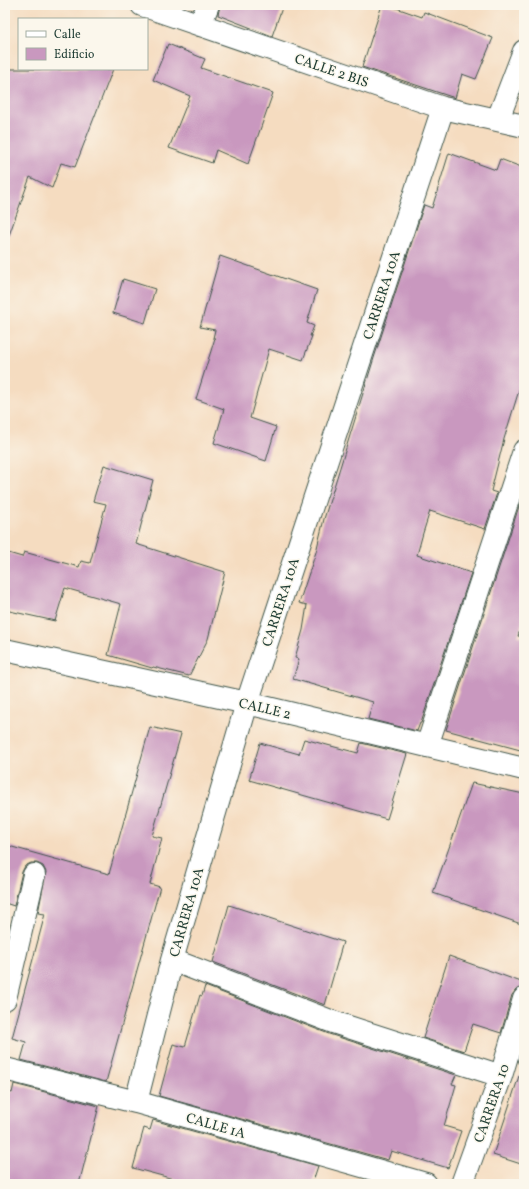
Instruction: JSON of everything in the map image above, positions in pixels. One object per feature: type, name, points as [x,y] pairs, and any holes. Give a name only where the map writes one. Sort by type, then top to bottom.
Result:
[{"type":"street","name":"CALLE 2 BIS","points":[[142,5],[443,108],[524,126]]},
{"type":"street","points":[[200,25],[208,5]]},
{"type":"street","points":[[498,119],[524,51]]},
{"type":"street","name":"CARRERA 10A","points":[[136,1102],[172,960],[247,703],[443,108]]},
{"type":"street","points":[[427,746],[524,451]]},
{"type":"street","name":"CALLE 2","points":[[5,650],[247,703],[524,769]]},
{"type":"street","points":[[5,999],[13,926],[34,875]]},
{"type":"street","points":[[172,960],[333,1022],[501,1076]]},
{"type":"street","name":"CARRERA 10","points":[[462,1184],[501,1076],[524,999]]},
{"type":"street","name":"CALLE 1A","points":[[5,1069],[136,1102],[426,1184]]},
{"type":"building","points":[[220,5],[283,5],[272,36],[218,15]]},
{"type":"building","points":[[382,5],[388,5],[422,17],[424,12],[493,38],[476,79],[462,74],[455,98],[362,67]]},
{"type":"building","points":[[168,44],[205,59],[201,68],[273,93],[248,164],[216,150],[212,163],[169,148],[190,96],[153,80]]},
{"type":"building","points":[[5,69],[113,70],[75,167],[61,163],[52,188],[30,177],[8,238],[5,238]]},
{"type":"building","points":[[449,153],[496,170],[500,159],[524,168],[524,374],[504,439],[491,491],[497,493],[485,529],[430,511],[423,533],[417,555],[471,573],[417,731],[368,719],[373,702],[293,679],[299,659],[295,658],[303,630],[307,605],[299,603],[316,552],[324,519],[374,358],[424,205],[432,208]]},
{"type":"building","points":[[220,256],[317,290],[307,323],[314,326],[310,336],[312,336],[303,360],[269,349],[250,418],[276,427],[266,461],[214,443],[224,409],[196,399],[215,338],[213,338],[215,330],[200,327]]},
{"type":"building","points":[[123,279],[155,289],[145,323],[113,313]]},
{"type":"building","points":[[104,465],[153,480],[136,544],[225,572],[208,639],[189,676],[152,668],[108,655],[121,604],[65,588],[55,621],[5,610],[5,552],[22,557],[24,552],[79,567],[81,561],[90,563],[106,504],[93,501]]},
{"type":"building","points":[[524,491],[524,618],[518,636],[524,637],[524,751],[446,730]]},
{"type":"building","points":[[150,727],[181,734],[152,836],[162,838],[150,884],[160,887],[106,1082],[21,1060],[26,1042],[12,1038],[45,914],[38,913],[46,872],[43,866],[37,863],[31,863],[25,866],[22,872],[14,906],[5,903],[5,845],[109,874]]},
{"type":"building","points":[[304,739],[358,753],[361,743],[407,754],[387,819],[249,780],[260,743],[299,754]]},
{"type":"building","points":[[472,783],[524,794],[524,925],[433,893]]},
{"type":"building","points":[[229,905],[343,942],[325,1005],[213,962]]},
{"type":"building","points":[[449,956],[524,983],[524,987],[516,990],[512,995],[501,1033],[473,1024],[464,1051],[423,1038]]},
{"type":"building","points":[[205,986],[329,1034],[456,1075],[452,1084],[456,1085],[444,1126],[461,1131],[448,1168],[391,1151],[388,1160],[159,1096],[173,1044],[185,1047],[200,995],[202,996]]},
{"type":"building","points":[[519,1076],[524,1077],[524,1165],[493,1155]]},
{"type":"building","points":[[14,1084],[99,1106],[79,1184],[5,1184],[5,1091],[12,1093]]},
{"type":"building","points":[[153,1120],[318,1166],[312,1184],[192,1184],[133,1168],[144,1128],[150,1130]]}]
